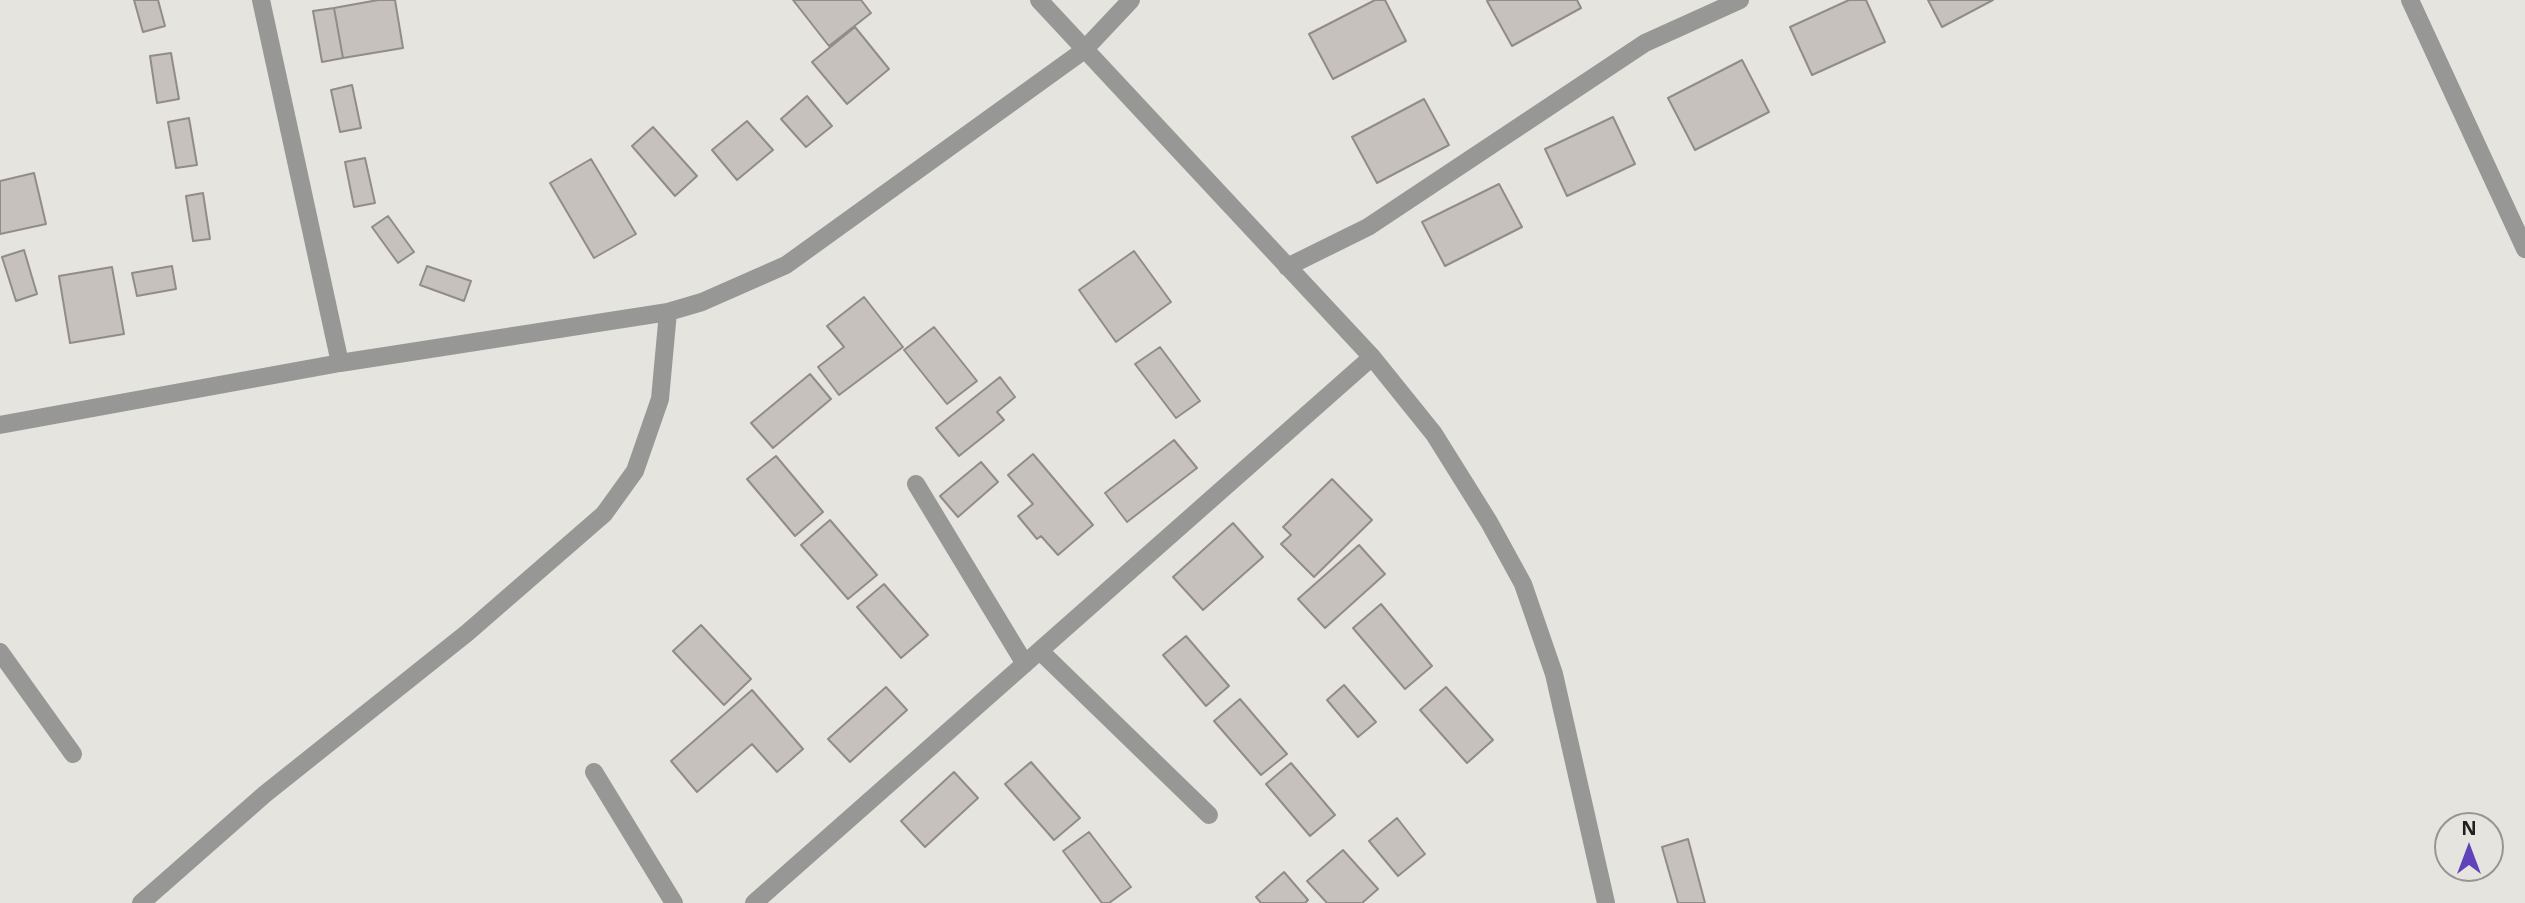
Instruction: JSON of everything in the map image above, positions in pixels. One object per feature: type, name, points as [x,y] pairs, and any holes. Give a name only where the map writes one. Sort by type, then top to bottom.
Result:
[{"type":"street","points":[[261,0],[340,363]]},
{"type":"street","points":[[1039,0],[1083,51],[1372,357],[1434,434],[1489,522],[1523,584],[1554,674],[1605,903]]},
{"type":"street","points":[[0,425],[340,363],[668,312],[702,302],[786,265],[1083,51],[1131,0]]},
{"type":"street","points":[[1287,267],[1368,227],[1644,43],[1740,0]]},
{"type":"street","points":[[2410,0],[2525,249]]},
{"type":"street","points":[[141,903],[265,794],[467,633],[604,514],[635,471],[660,399],[668,312]]},
{"type":"street","points":[[754,903],[1372,357]]},
{"type":"street","points":[[916,484],[1025,664]]},
{"type":"street","points":[[1040,651],[1209,814]]},
{"type":"street","points":[[0,652],[73,754]]},
{"type":"street","points":[[594,772],[674,903]]},
{"type":"building","points":[[134,0],[158,0],[165,26],[143,32]]},
{"type":"building","points":[[378,0],[395,0],[403,48],[343,58],[334,8]]},
{"type":"building","points":[[793,0],[861,0],[871,13],[829,46]]},
{"type":"building","points":[[1375,0],[1385,0],[1406,41],[1333,79],[1309,34]]},
{"type":"building","points":[[1577,0],[1581,8],[1512,46],[1487,1]]},
{"type":"building","points":[[1849,0],[1866,0],[1885,42],[1812,75],[1790,27]]},
{"type":"building","points":[[1928,0],[1993,0],[1942,27]]},
{"type":"building","points":[[334,8],[343,58],[322,62],[313,11]]},
{"type":"building","points":[[855,27],[889,69],[847,104],[812,62]]},
{"type":"building","points":[[171,53],[179,99],[157,103],[150,56]]},
{"type":"building","points":[[1742,60],[1769,112],[1695,150],[1668,98]]},
{"type":"building","points":[[352,85],[361,128],[340,132],[331,90]]},
{"type":"building","points":[[807,96],[832,126],[806,147],[781,119]]},
{"type":"building","points":[[1424,99],[1449,145],[1377,183],[1352,137]]},
{"type":"building","points":[[1613,117],[1635,164],[1567,196],[1545,149]]},
{"type":"building","points":[[189,118],[197,165],[176,168],[168,122]]},
{"type":"building","points":[[747,121],[773,150],[737,180],[712,150]]},
{"type":"building","points":[[653,127],[697,176],[675,196],[632,146]]},
{"type":"building","points":[[365,158],[375,203],[354,207],[345,162]]},
{"type":"building","points":[[591,159],[636,234],[594,258],[550,183]]},
{"type":"building","points":[[34,173],[46,224],[0,234],[0,181]]},
{"type":"building","points":[[1499,184],[1522,227],[1445,266],[1422,222]]},
{"type":"building","points":[[203,193],[210,239],[193,241],[186,196]]},
{"type":"building","points":[[388,216],[414,252],[398,263],[372,227]]},
{"type":"building","points":[[24,250],[37,294],[16,301],[2,257]]},
{"type":"building","points":[[1134,251],[1171,302],[1116,342],[1079,290]]},
{"type":"building","points":[[172,266],[176,289],[137,296],[132,273]]},
{"type":"building","points":[[427,266],[471,281],[464,301],[420,285]]},
{"type":"building","points":[[112,267],[124,334],[70,343],[59,276]]},
{"type":"building","points":[[864,297],[903,347],[839,395],[818,367],[844,347],[827,326]]},
{"type":"building","points":[[934,327],[977,381],[947,404],[904,350]]},
{"type":"building","points":[[1160,347],[1200,401],[1176,418],[1135,364]]},
{"type":"building","points":[[810,374],[831,399],[773,448],[751,423]]},
{"type":"building","points":[[1000,377],[1015,397],[997,412],[1004,420],[959,456],[936,428]]},
{"type":"building","points":[[1174,440],[1197,468],[1127,522],[1105,493]]},
{"type":"building","points":[[1033,454],[1093,525],[1058,555],[1041,536],[1037,539],[1018,516],[1033,504],[1008,475]]},
{"type":"building","points":[[776,456],[823,512],[795,536],[747,479]]},
{"type":"building","points":[[981,462],[998,482],[958,517],[940,496]]},
{"type":"building","points":[[1332,479],[1372,520],[1314,577],[1281,544],[1291,535],[1283,527]]},
{"type":"building","points":[[830,520],[877,575],[848,599],[801,545]]},
{"type":"building","points":[[1233,523],[1263,557],[1203,610],[1173,577]]},
{"type":"building","points":[[1359,545],[1385,574],[1325,628],[1298,599]]},
{"type":"building","points":[[884,584],[928,635],[901,658],[857,607]]},
{"type":"building","points":[[1381,604],[1432,666],[1405,689],[1353,628]]},
{"type":"building","points":[[701,625],[751,679],[724,705],[673,651]]},
{"type":"building","points":[[1186,636],[1229,686],[1206,706],[1163,655]]},
{"type":"building","points":[[1344,685],[1376,722],[1358,737],[1327,700]]},
{"type":"building","points":[[886,687],[907,710],[850,762],[828,739]]},
{"type":"building","points":[[1446,687],[1493,740],[1467,763],[1420,710]]},
{"type":"building","points":[[752,690],[803,749],[777,772],[752,744],[697,792],[671,761]]},
{"type":"building","points":[[1240,699],[1287,754],[1261,775],[1214,721]]},
{"type":"building","points":[[1031,762],[1080,818],[1054,840],[1005,784]]},
{"type":"building","points":[[1291,763],[1335,815],[1310,836],[1266,784]]},
{"type":"building","points":[[954,772],[978,798],[925,847],[901,821]]},
{"type":"building","points":[[1397,818],[1425,854],[1398,876],[1369,841]]},
{"type":"building","points":[[1089,832],[1131,887],[1109,903],[1102,903],[1063,851]]},
{"type":"building","points":[[1688,839],[1705,903],[1678,903],[1662,847]]},
{"type":"building","points":[[1343,850],[1378,889],[1362,903],[1327,903],[1307,881]]},
{"type":"building","points":[[1284,872],[1308,900],[1305,903],[1261,903],[1256,897]]}]
